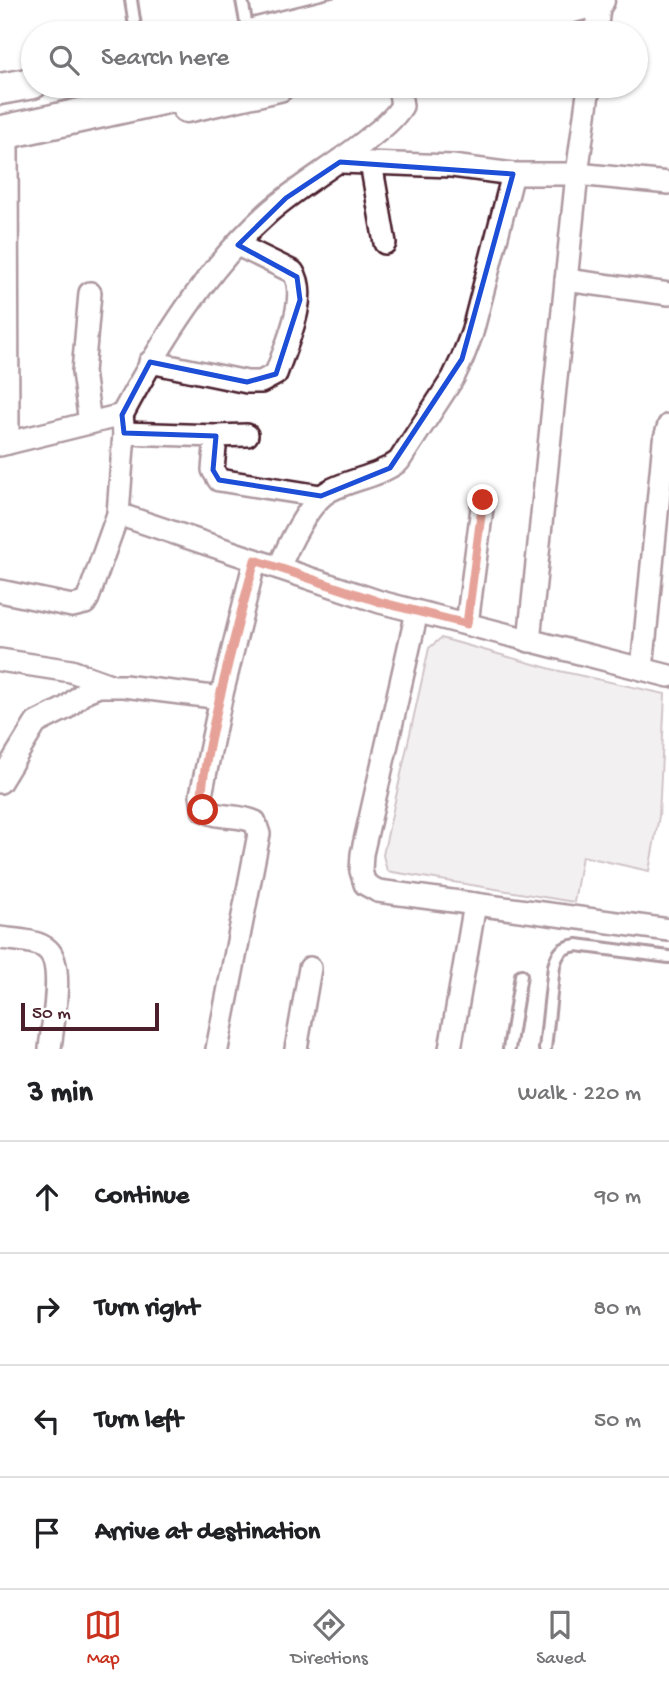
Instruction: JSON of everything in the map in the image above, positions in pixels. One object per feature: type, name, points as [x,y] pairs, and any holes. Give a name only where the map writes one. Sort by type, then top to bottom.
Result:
[{"type":"main road","points":[[388,21],[466,0]]},
{"type":"main road","points":[[463,21],[541,0]]},
{"type":"main road","points":[[0,109],[60,98]]},
{"type":"main road","points":[[2,142],[169,98]]},
{"type":"street","points":[[306,21],[391,0]]},
{"type":"street","points":[[520,21],[600,0],[597,21]]},
{"type":"street","points":[[0,89],[21,85]]},
{"type":"street","points":[[220,98],[2,142],[4,444],[90,423],[123,424],[216,436],[247,435]]},
{"type":"street","points":[[0,591],[72,606],[85,603],[118,514],[123,424],[150,362],[215,270],[266,214],[340,162],[395,117],[402,106],[400,98]]},
{"type":"street","points":[[529,640],[577,174],[587,98]]},
{"type":"street","points":[[340,162],[452,166],[513,174],[577,174],[669,183]]},
{"type":"street","points":[[371,163],[385,243]]},
{"type":"street","points":[[279,568],[291,541],[321,496],[330,490],[390,468],[399,461],[453,378],[472,333],[513,174]]},
{"type":"street","points":[[150,362],[247,382],[261,382],[276,374],[300,300],[297,277],[293,272],[238,245]]},
{"type":"street","points":[[566,279],[669,294]]},
{"type":"street","points":[[90,293],[83,372],[90,423]]},
{"type":"street","points":[[642,669],[664,441],[669,425]]},
{"type":"street","points":[[216,436],[213,470],[219,480],[321,496]]},
{"type":"street","points":[[467,624],[483,500]]},
{"type":"street","points":[[118,514],[380,602],[669,676]]},
{"type":"street","points":[[217,1049],[260,834],[255,822],[247,818],[210,814],[203,810],[201,803],[221,698],[255,560]]},
{"type":"street","points":[[417,612],[362,854],[361,872],[365,884],[378,891],[669,930]]},
{"type":"street","points":[[0,660],[71,671],[110,685]]},
{"type":"street","points":[[1,777],[36,723],[66,708],[86,691],[99,686],[221,698]]},
{"type":"street","points":[[450,1049],[475,904]]},
{"type":"street","points":[[0,937],[47,948],[55,960],[57,975],[50,1049]]},
{"type":"street","points":[[302,1047],[310,968]]},
{"type":"lane","points":[[131,0],[134,21]]},
{"type":"lane","points":[[242,0],[246,21]]},
{"type":"lane","points":[[545,1049],[554,965],[558,953],[565,947],[577,945],[669,957]]},
{"type":"lane","points":[[509,1049],[521,975]]},
{"type":"highlighted area","points":[[340,162],[513,174],[462,359],[390,468],[321,496],[219,480],[213,470],[216,436],[124,433],[122,415],[150,362],[247,382],[276,374],[300,300],[297,277],[238,245],[286,198]]},
{"type":"shaded area","points":[[441,638],[555,670],[665,694],[659,816],[649,871],[582,856],[574,902],[387,871],[383,855],[429,648]]},
{"type":"route","points":[[203,810],[201,795],[212,739],[255,560],[380,602],[467,624],[483,500]]}]
